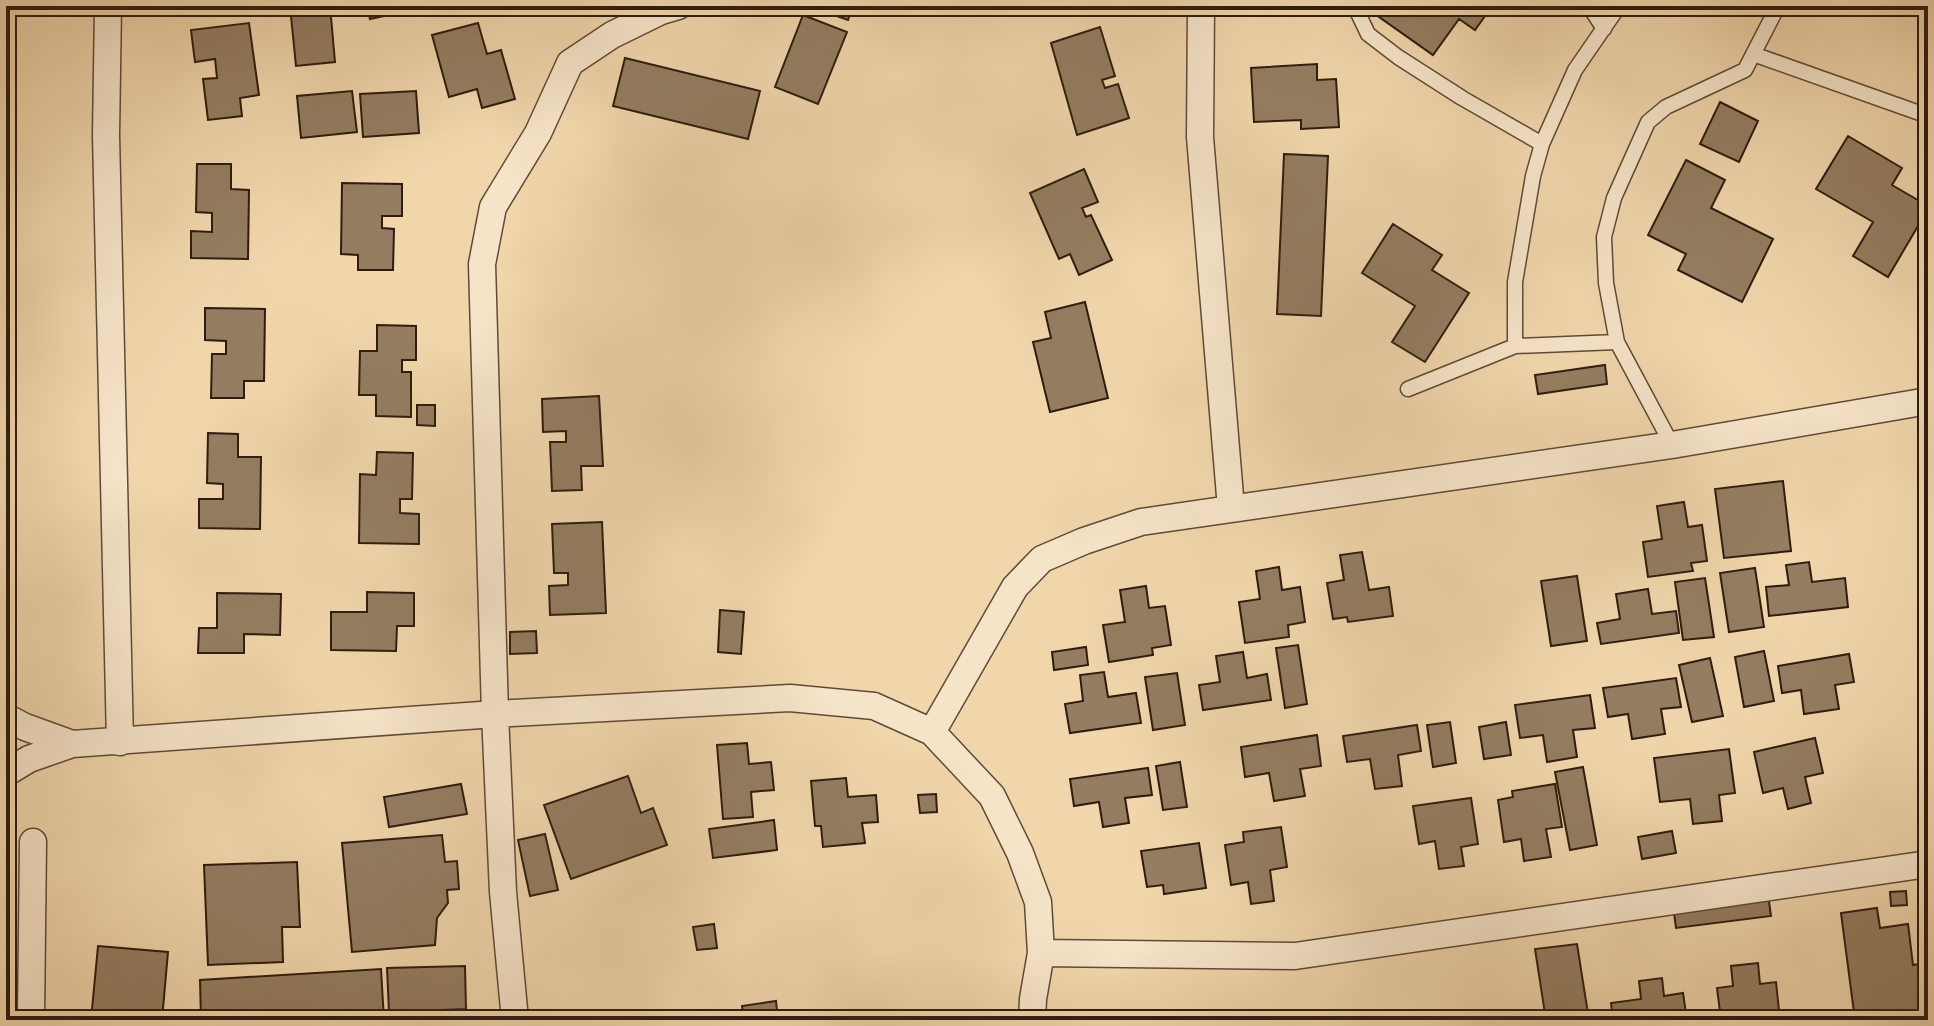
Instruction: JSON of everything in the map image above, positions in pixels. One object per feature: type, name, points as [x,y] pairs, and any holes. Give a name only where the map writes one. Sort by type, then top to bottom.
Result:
[{"type":"street","points":[[108,6],[106,135],[120,742]]},
{"type":"street","points":[[515,1020],[503,892],[495,714],[482,264],[493,207],[538,133],[570,63],[612,35],[678,6]]},
{"type":"street","points":[[1201,6],[1200,137],[1231,508]]},
{"type":"street","points":[[932,732],[1015,587],[1042,559],[1141,522],[1672,445],[1928,401]]},
{"type":"street","points":[[6,773],[29,759],[72,744],[495,714],[790,698],[874,706],[932,732],[992,796],[1020,853],[1038,902],[1041,953],[1032,1020]]},
{"type":"street","points":[[6,717],[72,744]]},
{"type":"street","points":[[31,1020],[33,842]]},
{"type":"street","points":[[1041,953],[1295,956],[1928,864]]},
{"type":"lane","points":[[1359,6],[1358,13],[1368,34],[1462,98],[1542,144]]},
{"type":"lane","points":[[1589,6],[1604,29]]},
{"type":"lane","points":[[1515,346],[1515,282],[1533,176],[1542,144],[1575,70],[1619,6]]},
{"type":"lane","points":[[1672,445],[1617,342],[1606,283],[1604,237],[1614,198],[1648,122],[1666,107],[1745,70],[1778,6]]},
{"type":"lane","points":[[1753,54],[1928,116]]},
{"type":"lane","points":[[1408,389],[1515,346],[1617,342]]},
{"type":"building","points":[[290,6],[330,6],[335,62],[296,66]]},
{"type":"building","points":[[367,6],[426,6],[426,7],[370,19]]},
{"type":"building","points":[[808,6],[853,6],[848,20]]},
{"type":"building","points":[[1366,6],[1492,6],[1475,30],[1459,19],[1433,55]]},
{"type":"building","points":[[803,15],[847,32],[818,104],[775,87]]},
{"type":"building","points":[[249,23],[259,95],[240,98],[242,116],[208,120],[203,79],[217,78],[215,59],[195,62],[191,30]]},
{"type":"building","points":[[478,23],[487,54],[501,50],[515,99],[482,108],[477,89],[449,97],[432,35]]},
{"type":"building","points":[[1100,27],[1115,76],[1102,80],[1105,88],[1118,84],[1129,118],[1077,135],[1051,43]]},
{"type":"building","points":[[625,58],[760,91],[748,139],[613,106]]},
{"type":"building","points":[[1317,64],[1317,80],[1336,79],[1339,127],[1301,129],[1301,120],[1254,122],[1251,68]]},
{"type":"building","points":[[352,91],[357,132],[301,138],[297,96]]},
{"type":"building","points":[[416,91],[419,133],[363,137],[360,94]]},
{"type":"building","points":[[1720,102],[1758,121],[1739,162],[1700,144]]},
{"type":"building","points":[[1848,136],[1902,168],[1892,185],[1928,206],[1888,277],[1853,256],[1873,222],[1816,189]]},
{"type":"building","points":[[1284,154],[1328,156],[1321,316],[1277,314]]},
{"type":"building","points":[[1686,160],[1725,180],[1711,208],[1773,239],[1742,302],[1678,270],[1686,254],[1648,235]]},
{"type":"building","points":[[197,164],[231,164],[231,189],[249,190],[248,259],[191,258],[191,231],[212,232],[212,213],[196,212]]},
{"type":"building","points":[[1084,169],[1098,202],[1082,208],[1086,217],[1091,215],[1112,260],[1079,275],[1070,254],[1059,259],[1030,193]]},
{"type":"building","points":[[342,183],[402,184],[402,216],[382,216],[382,228],[394,229],[393,270],[358,270],[358,255],[341,254]]},
{"type":"building","points":[[1393,224],[1442,255],[1432,270],[1469,293],[1425,362],[1392,342],[1415,306],[1362,273]]},
{"type":"building","points":[[1085,302],[1108,398],[1050,412],[1033,342],[1051,338],[1045,312]]},
{"type":"building","points":[[205,308],[265,309],[264,381],[244,381],[244,398],[211,398],[212,354],[226,354],[226,341],[205,340]]},
{"type":"building","points":[[377,325],[416,326],[416,360],[402,360],[402,372],[411,372],[411,417],[376,416],[376,395],[359,395],[360,351],[377,351]]},
{"type":"building","points":[[1605,365],[1607,384],[1538,394],[1535,375]]},
{"type":"building","points":[[599,396],[603,466],[581,466],[582,490],[552,491],[550,442],[566,442],[566,431],[543,432],[542,399]]},
{"type":"building","points":[[417,405],[435,405],[435,426],[417,425]]},
{"type":"building","points":[[208,433],[238,434],[238,457],[261,457],[260,529],[199,528],[199,499],[223,499],[223,484],[207,483]]},
{"type":"building","points":[[377,452],[413,453],[412,499],[400,499],[400,513],[419,514],[419,544],[359,543],[360,474],[376,475]]},
{"type":"building","points":[[1783,481],[1791,551],[1724,558],[1715,489]]},
{"type":"building","points":[[1684,502],[1688,527],[1702,525],[1707,561],[1691,563],[1693,571],[1648,577],[1643,542],[1662,539],[1657,506]]},
{"type":"building","points":[[602,522],[606,613],[550,615],[549,586],[568,585],[568,573],[554,573],[552,524]]},
{"type":"building","points":[[1362,552],[1369,590],[1389,587],[1393,616],[1348,622],[1347,617],[1333,619],[1327,583],[1344,580],[1340,555]]},
{"type":"building","points":[[1809,562],[1812,582],[1845,578],[1848,607],[1769,616],[1766,587],[1789,585],[1786,565]]},
{"type":"building","points":[[1279,567],[1282,590],[1300,587],[1305,622],[1288,625],[1289,637],[1245,643],[1239,602],[1260,599],[1256,571]]},
{"type":"building","points":[[1755,568],[1764,627],[1729,632],[1720,573]]},
{"type":"building","points":[[1577,576],[1587,641],[1551,646],[1541,581]]},
{"type":"building","points":[[1705,578],[1714,637],[1683,640],[1675,582]]},
{"type":"building","points":[[1146,586],[1149,608],[1165,606],[1171,645],[1152,648],[1153,655],[1109,662],[1103,625],[1125,622],[1120,590]]},
{"type":"building","points":[[1648,589],[1652,614],[1676,611],[1679,633],[1601,644],[1597,623],[1620,619],[1616,594]]},
{"type":"building","points":[[367,592],[414,593],[414,626],[397,626],[396,651],[331,650],[331,612],[367,612]]},
{"type":"building","points":[[217,593],[281,594],[280,635],[244,634],[244,653],[198,653],[199,628],[217,628]]},
{"type":"building","points":[[720,610],[744,612],[741,654],[718,652]]},
{"type":"building","points":[[536,631],[537,653],[510,654],[510,632]]},
{"type":"building","points":[[1298,645],[1307,704],[1285,708],[1276,648]]},
{"type":"building","points":[[1086,647],[1088,665],[1054,670],[1052,652]]},
{"type":"building","points":[[1764,651],[1774,701],[1744,707],[1735,657]]},
{"type":"building","points":[[1243,652],[1247,678],[1267,674],[1271,700],[1203,710],[1199,685],[1220,682],[1216,656]]},
{"type":"building","points":[[1849,654],[1854,682],[1835,685],[1839,709],[1804,714],[1801,690],[1782,693],[1778,666]]},
{"type":"building","points":[[1710,658],[1723,716],[1692,722],[1679,665]]},
{"type":"building","points":[[1104,672],[1108,697],[1136,693],[1141,723],[1070,733],[1065,704],[1083,701],[1080,675]]},
{"type":"building","points":[[1177,673],[1185,725],[1153,730],[1145,677]]},
{"type":"building","points":[[1676,678],[1681,707],[1661,709],[1665,734],[1632,739],[1628,714],[1608,717],[1603,688]]},
{"type":"building","points":[[1590,695],[1595,728],[1573,730],[1577,757],[1547,762],[1543,735],[1520,738],[1515,705]]},
{"type":"building","points":[[1450,722],[1456,763],[1433,767],[1427,725]]},
{"type":"building","points":[[1506,722],[1511,755],[1484,759],[1479,727]]},
{"type":"building","points":[[1417,725],[1421,751],[1398,755],[1402,786],[1375,789],[1370,759],[1347,762],[1343,736]]},
{"type":"building","points":[[1317,735],[1321,766],[1300,769],[1305,796],[1274,801],[1269,773],[1245,777],[1241,747]]},
{"type":"building","points":[[1815,738],[1823,773],[1805,777],[1811,803],[1788,809],[1783,788],[1763,793],[1754,752]]},
{"type":"building","points":[[747,743],[749,764],[771,762],[774,790],[751,792],[753,817],[723,819],[717,745]]},
{"type":"building","points":[[1729,749],[1735,793],[1719,795],[1722,821],[1693,824],[1690,799],[1660,802],[1654,758]]},
{"type":"building","points":[[1180,762],[1187,807],[1163,810],[1156,766]]},
{"type":"building","points":[[1583,767],[1597,845],[1570,850],[1555,772]]},
{"type":"building","points":[[1148,768],[1152,795],[1125,798],[1129,823],[1103,827],[1099,802],[1074,806],[1070,779]]},
{"type":"building","points":[[628,776],[641,813],[653,808],[667,845],[571,879],[544,805]]},
{"type":"building","points":[[846,778],[848,797],[876,795],[878,822],[862,823],[865,843],[823,847],[821,826],[815,826],[811,781]]},
{"type":"building","points":[[461,784],[467,814],[389,827],[384,797]]},
{"type":"building","points":[[1555,784],[1562,827],[1546,829],[1551,857],[1524,861],[1521,839],[1504,842],[1498,800],[1513,797],[1512,791]]},
{"type":"building","points":[[936,794],[937,812],[920,813],[918,795]]},
{"type":"building","points":[[1471,798],[1478,844],[1461,847],[1464,866],[1439,869],[1435,841],[1419,844],[1413,806]]},
{"type":"building","points":[[774,820],[777,850],[713,858],[709,829]]},
{"type":"building","points":[[1281,827],[1287,867],[1270,870],[1274,901],[1251,904],[1248,882],[1231,885],[1225,845],[1244,842],[1243,832]]},
{"type":"building","points":[[1672,831],[1676,853],[1642,859],[1638,837]]},
{"type":"building","points":[[545,834],[558,890],[530,896],[518,840]]},
{"type":"building","points":[[442,835],[445,862],[457,861],[459,889],[447,890],[448,903],[437,918],[435,945],[352,952],[342,843]]},
{"type":"building","points":[[1199,843],[1206,888],[1164,894],[1163,885],[1147,887],[1141,851]]},
{"type":"building","points":[[297,862],[300,927],[282,927],[283,962],[208,965],[204,865]]},
{"type":"building","points":[[1906,891],[1907,905],[1891,906],[1890,892]]},
{"type":"building","points":[[1768,894],[1771,916],[1676,928],[1673,906]]},
{"type":"building","points":[[1877,908],[1880,928],[1908,924],[1913,965],[1919,964],[1921,986],[1928,985],[1928,1015],[1891,1020],[1855,1020],[1841,913]]},
{"type":"building","points":[[714,924],[717,948],[697,950],[693,927]]},
{"type":"building","points":[[1577,944],[1589,1020],[1546,1020],[1535,949]]},
{"type":"building","points":[[98,946],[168,952],[162,1020],[91,1020]]},
{"type":"building","points":[[1758,963],[1760,984],[1776,982],[1780,1020],[1721,1020],[1717,988],[1733,986],[1731,966]]},
{"type":"building","points":[[465,966],[466,1009],[389,1012],[387,968]]},
{"type":"building","points":[[381,969],[384,1020],[201,1020],[200,980]]},
{"type":"building","points":[[1662,978],[1664,996],[1683,993],[1687,1020],[1613,1020],[1611,1003],[1641,999],[1639,981]]},
{"type":"building","points":[[776,1001],[778,1020],[744,1020],[742,1006]]},
{"type":"building","points":[[1506,1015],[1507,1020],[1467,1020]]}]
